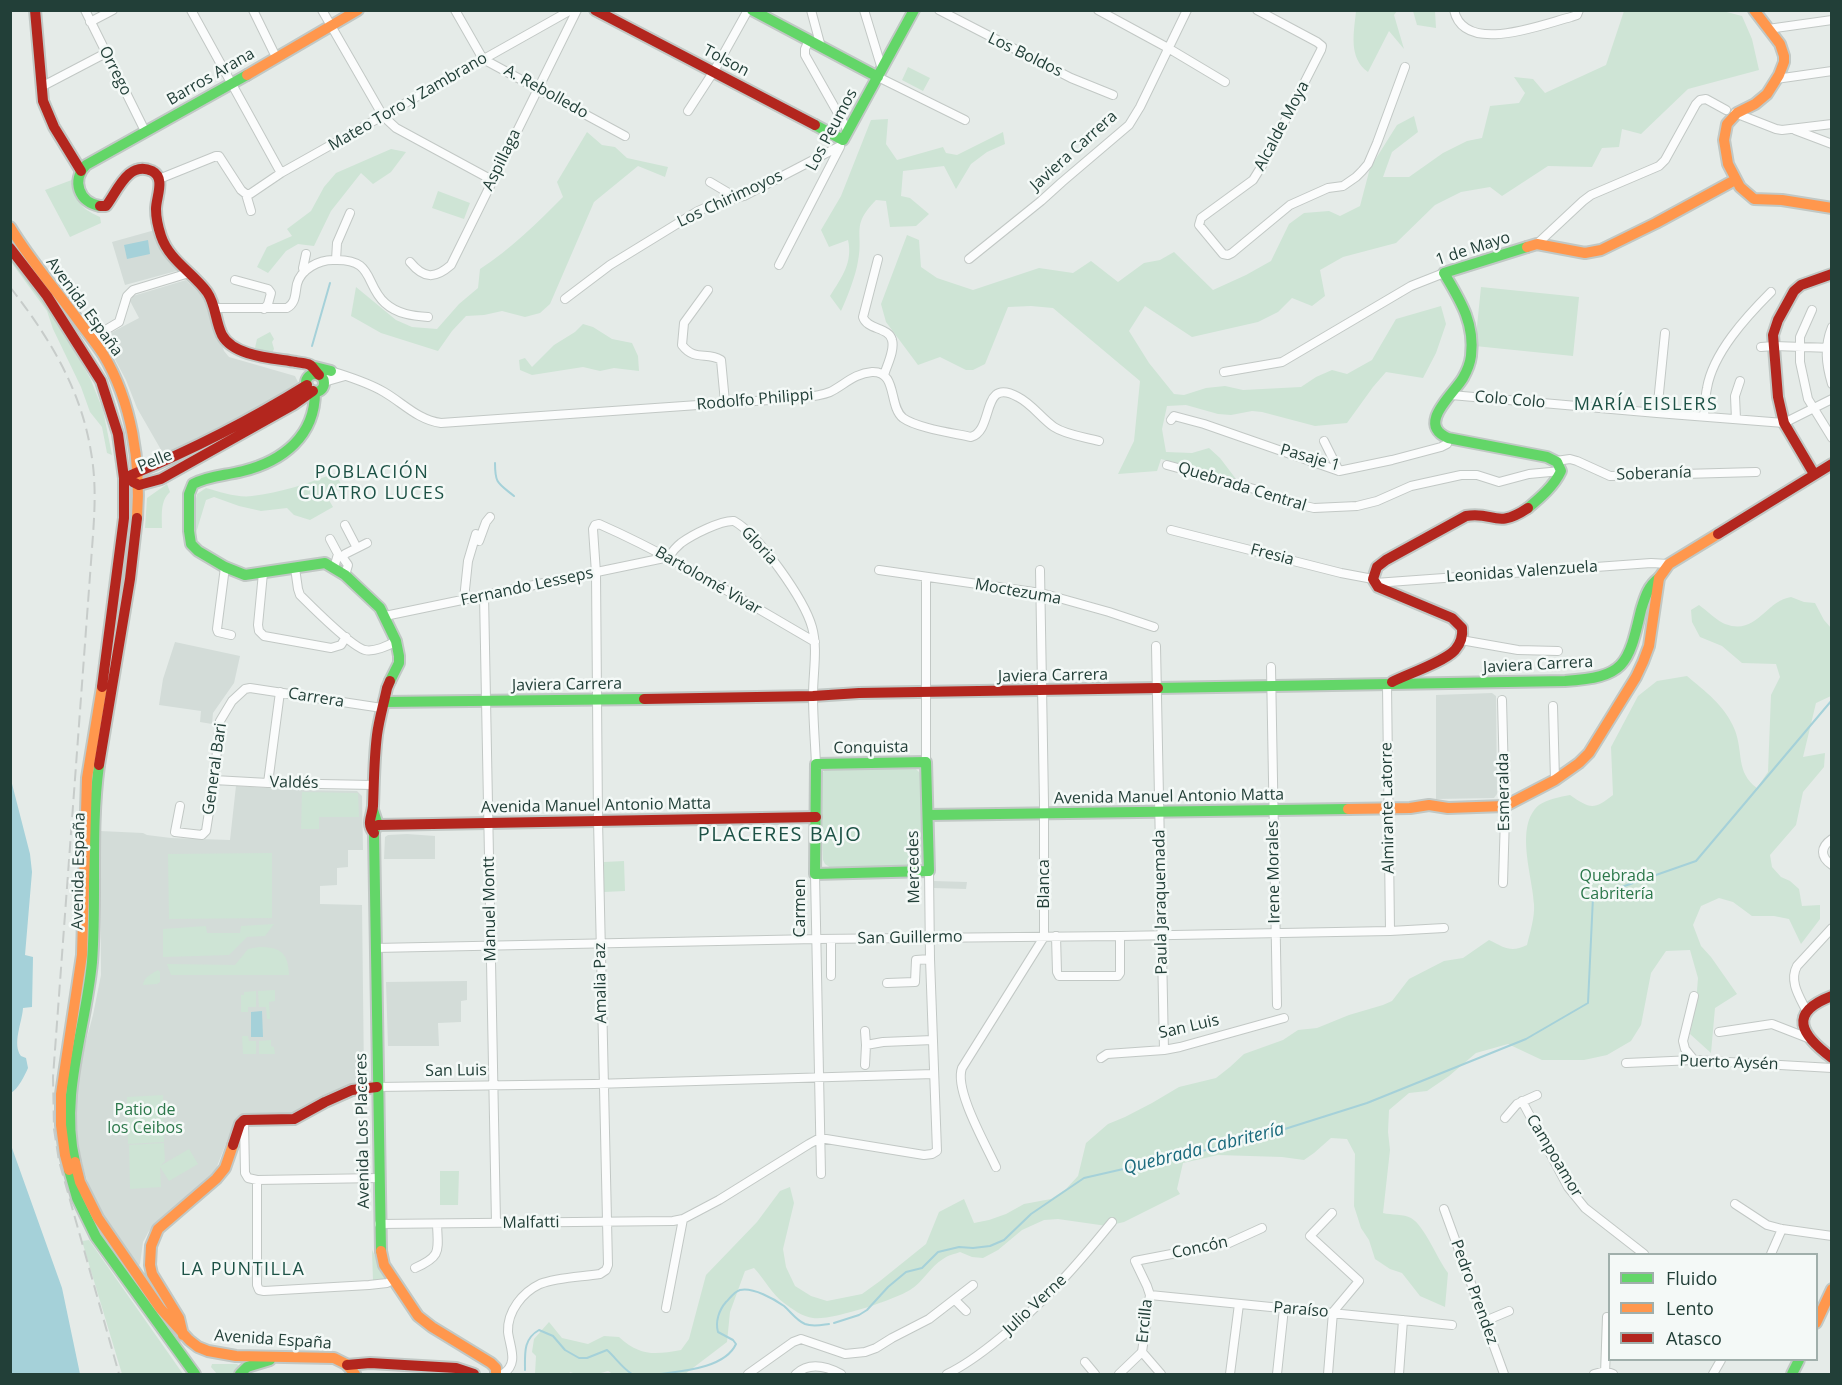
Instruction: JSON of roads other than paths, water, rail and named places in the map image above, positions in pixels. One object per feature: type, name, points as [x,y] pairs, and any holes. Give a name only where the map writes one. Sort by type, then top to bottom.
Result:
[{"type":"main road","points":[[35,10],[40,87],[43,100],[54,127],[81,171],[79,185],[86,202],[100,208],[106,206],[126,176],[132,172],[148,170],[156,174],[159,179],[156,207],[165,245],[211,298],[219,328],[225,340],[241,352],[310,365],[318,382]]},
{"type":"main road","name":"Barros Arana","points":[[81,171],[101,155],[231,84],[358,10]]},
{"type":"main road","name":"Tolson","points":[[595,10],[844,139]]},
{"type":"main road","points":[[750,10],[821,47],[880,73]]},
{"type":"main road","name":"Los Peumos","points":[[844,139],[914,10]]},
{"type":"main road","points":[[1754,10],[1781,46],[1784,54],[1782,67],[1764,97],[1758,102],[1730,112],[1724,147],[1728,165],[1735,180],[1752,198],[1832,208]]},
{"type":"main road","name":"1 de Mayo","points":[[1444,273],[1537,244],[1585,253],[1601,250],[1646,229],[1735,180]]},
{"type":"main road","name":"Avenida España","points":[[10,227],[106,360],[118,386],[129,420],[139,485],[134,554],[97,773],[93,952],[87,1003],[71,1078],[69,1113],[70,1140],[76,1169],[95,1215],[183,1336],[199,1348],[231,1355],[332,1358],[348,1365],[356,1374]]},
{"type":"main road","name":"Avenida España","points":[[10,248],[47,296],[101,381],[118,434],[124,478],[124,518],[87,778],[82,955],[62,1078],[61,1125],[65,1155],[72,1184],[96,1238],[195,1374]]},
{"type":"main road","points":[[1387,685],[1455,651],[1461,640],[1462,628],[1452,618],[1381,589],[1374,581],[1377,567],[1459,518],[1472,514],[1497,520],[1514,518],[1553,485],[1561,471],[1556,460],[1531,453],[1448,438],[1437,432],[1434,424],[1438,414],[1467,372],[1471,359],[1469,325],[1465,308],[1444,273]]},
{"type":"main road","points":[[1814,474],[1784,423],[1778,397],[1775,328],[1794,291],[1801,285],[1832,274]]},
{"type":"main road","points":[[291,363],[318,382]]},
{"type":"main road","name":"Pelle","points":[[124,478],[191,449],[318,382]]},
{"type":"main road","name":"Pelle","points":[[124,478],[139,485],[161,479],[293,405],[318,382]]},
{"type":"main road","name":"Avenida Los Placeres","points":[[318,382],[323,400],[299,441],[279,456],[260,466],[241,472],[207,477],[190,489],[191,544],[198,551],[225,567],[245,575],[325,563],[345,575],[380,608],[396,641],[399,663],[387,688],[383,705],[375,746],[373,785],[376,829],[375,948],[381,1255],[393,1280],[418,1316],[491,1364],[496,1368],[496,1374]]},
{"type":"main road","points":[[293,405],[307,406],[309,422]]},
{"type":"main road","name":"Avenida Manuel Antonio Matta","points":[[928,815],[1388,808],[1429,811],[1505,806],[1555,780],[1589,753],[1636,677],[1647,651],[1659,578],[1669,564],[1832,464]]},
{"type":"main road","name":"Javiera Carrera","points":[[383,705],[926,692],[1552,682],[1592,678],[1609,674],[1621,666],[1629,654],[1646,594],[1659,578]]},
{"type":"main road","points":[[1637,624],[1653,617]]},
{"type":"main road","name":"Conquista","points":[[816,764],[926,762]]},
{"type":"main road","name":"Mercedes","points":[[926,762],[929,871]]},
{"type":"main road","name":"Carmen","points":[[815,874],[816,764]]},
{"type":"main road","name":"Avenida Manuel Antonio Matta","points":[[376,829],[598,820],[816,817]]},
{"type":"main road","points":[[815,874],[929,871]]},
{"type":"main road","points":[[1832,996],[1815,1002],[1806,1010],[1803,1024],[1808,1038],[1832,1058]]},
{"type":"main road","name":"San Luis","points":[[244,1120],[294,1119],[352,1090],[377,1087]]},
{"type":"main road","points":[[183,1336],[171,1303],[153,1274],[150,1253],[154,1236],[158,1229],[216,1179],[225,1168],[237,1130],[244,1120]]},
{"type":"main road","points":[[1818,1319],[1832,1289]]},
{"type":"main road","points":[[240,1374],[247,1368],[277,1357]]},
{"type":"main road","points":[[348,1365],[371,1369],[456,1368],[474,1374]]},
{"type":"street","name":"Orrego","points":[[85,10],[145,131]]},
{"type":"street","points":[[90,22],[113,10]]},
{"type":"street","points":[[191,10],[281,173]]},
{"type":"street","points":[[254,10],[276,57]]},
{"type":"street","points":[[322,10],[383,116],[396,128],[492,180]]},
{"type":"street","name":"A. Rebolledo","points":[[455,10],[483,58],[625,136]]},
{"type":"street","name":"Mateo Toro y Zambrano","points":[[246,194],[250,194],[281,173],[571,10]]},
{"type":"street","name":"Aspillaga","points":[[410,262],[416,270],[425,275],[434,276],[441,274],[451,265],[577,10]]},
{"type":"street","points":[[688,111],[750,10]]},
{"type":"street","points":[[811,10],[821,47]]},
{"type":"street","points":[[864,10],[880,73],[966,120]]},
{"type":"street","name":"Los Boldos","points":[[939,10],[1071,78],[1113,95]]},
{"type":"street","points":[[1098,10],[1225,82]]},
{"type":"street","name":"Javiera Carrera","points":[[969,259],[1129,125],[1187,10]]},
{"type":"street","name":"Alcalde Moya","points":[[1257,10],[1322,46],[1253,180],[1201,218],[1199,225],[1223,254],[1232,253],[1294,203],[1328,188],[1344,186],[1356,177],[1368,164],[1405,67]]},
{"type":"street","points":[[1454,10],[1462,26],[1489,36],[1497,36],[1571,17],[1577,15],[1579,10]]},
{"type":"street","points":[[1768,29],[1832,20]]},
{"type":"street","points":[[809,40],[804,55],[844,139]]},
{"type":"street","points":[[40,87],[106,53]]},
{"type":"street","points":[[1776,79],[1832,71]]},
{"type":"street","points":[[1537,244],[1591,195],[1659,166],[1665,160],[1700,100],[1706,99],[1730,112],[1776,129],[1832,124]]},
{"type":"street","points":[[1793,129],[1832,144]]},
{"type":"street","name":"Los Chirimoyos","points":[[565,299],[610,265],[698,211],[744,196],[844,139]]},
{"type":"street","name":"Los Peumos","points":[[779,265],[844,139]]},
{"type":"street","points":[[159,179],[219,156],[246,194],[251,211]]},
{"type":"street","points":[[710,182],[736,198]]},
{"type":"street","points":[[336,260],[337,243],[350,213]]},
{"type":"street","points":[[304,272],[306,254]]},
{"type":"street","points":[[878,259],[863,316],[865,322],[889,334],[892,339],[893,345],[884,375],[891,386],[897,411],[903,417],[917,424],[971,437],[980,432],[990,401],[998,393],[1007,392],[1023,400],[1056,429],[1099,441]]},
{"type":"street","points":[[214,308],[286,308],[293,302],[298,282],[304,272],[321,262],[347,260],[355,262],[362,268],[373,282],[379,296],[393,309],[404,314],[428,317]]},
{"type":"street","points":[[92,338],[119,322],[127,296],[133,290],[189,273]]},
{"type":"street","name":"1 de Mayo","points":[[1224,372],[1282,362],[1411,286],[1444,273]]},
{"type":"street","points":[[235,280],[268,289],[271,293],[264,309]]},
{"type":"street","points":[[708,290],[684,323],[682,345],[686,351],[698,356],[716,357],[721,360],[725,402]]},
{"type":"street","points":[[1704,416],[1707,388],[1714,366],[1738,327],[1771,292]]},
{"type":"street","points":[[1812,310],[1802,331],[1799,347],[1802,379],[1812,408],[1832,438]]},
{"type":"street","points":[[1832,327],[1827,368],[1832,384]]},
{"type":"street","points":[[1657,413],[1665,333]]},
{"type":"street","points":[[1761,347],[1829,348]]},
{"type":"street","name":"Rodolfo Philippi","points":[[318,382],[345,376],[368,383],[425,420],[441,423],[816,396],[829,393],[858,375],[872,372],[884,375]]},
{"type":"street","points":[[318,382],[345,376]]},
{"type":"street","points":[[1736,419],[1735,396],[1740,381]]},
{"type":"street","name":"Colo Colo","points":[[1451,394],[1784,423]]},
{"type":"street","points":[[1784,423],[1832,399]]},
{"type":"street","name":"Pasaje 1","points":[[1171,420],[1174,416],[1195,421],[1339,471],[1441,447],[1447,444],[1448,438]]},
{"type":"street","points":[[1324,441],[1339,471]]},
{"type":"street","name":"Soberanía","points":[[1556,460],[1570,459],[1604,474],[1615,476],[1756,472]]},
{"type":"street","name":"Quebrada Central","points":[[1167,465],[1314,508],[1357,506],[1377,501],[1411,486],[1461,475],[1477,475],[1499,482],[1529,474],[1561,471]]},
{"type":"street","points":[[468,570],[490,517]]},
{"type":"street","name":"Gloria","points":[[669,558],[679,544],[688,538],[725,521],[737,523],[765,550],[781,570],[808,617],[815,642]]},
{"type":"street","name":"Bartolomé Vivar","points":[[599,524],[669,558],[815,642]]},
{"type":"street","name":"Amalia Paz","points":[[503,1374],[508,1371],[513,1357],[508,1329],[516,1303],[526,1293],[544,1283],[603,1273],[608,1265],[600,944],[596,573],[593,529],[599,524]]},
{"type":"street","points":[[345,525],[357,548]]},
{"type":"street","name":"Fresia","points":[[1171,530],[1374,581]]},
{"type":"street","points":[[464,599],[469,556],[476,534]]},
{"type":"street","points":[[330,539],[338,554],[334,568]]},
{"type":"street","points":[[345,575],[348,565],[344,556],[368,543]]},
{"type":"street","name":"Fernando Lesseps","points":[[385,616],[669,558]]},
{"type":"street","name":"Leonidas Valenzuela","points":[[1374,581],[1669,564]]},
{"type":"street","points":[[225,567],[217,629],[218,632],[231,635]]},
{"type":"street","points":[[295,568],[297,589],[300,595],[346,637],[366,650],[396,641]]},
{"type":"street","name":"Moctezuma","points":[[879,570],[1041,593],[1154,627]]},
{"type":"street","name":"Blanca","points":[[1040,570],[1044,937]]},
{"type":"street","points":[[263,573],[258,625],[259,631],[264,636],[331,648],[340,645],[346,637]]},
{"type":"street","name":"Mercedes","points":[[926,578],[926,762]]},
{"type":"street","name":"Manuel Montt","points":[[484,596],[496,1223]]},
{"type":"street","points":[[1461,640],[1518,650],[1558,651]]},
{"type":"street","name":"Carmen","points":[[815,642],[813,696],[816,764]]},
{"type":"street","name":"Paula Jaraquemada","points":[[1156,646],[1164,1050]]},
{"type":"street","name":"Irene Morales","points":[[1271,667],[1277,1005]]},
{"type":"street","name":"Almirante Latorre","points":[[1387,685],[1390,930]]},
{"type":"street","name":"Carrera","points":[[250,688],[383,705]]},
{"type":"street","name":"General Bari","points":[[180,806],[175,832],[204,834],[214,780],[220,721],[238,693],[250,688]]},
{"type":"street","points":[[268,783],[280,692]]},
{"type":"street","name":"Esmeralda","points":[[1502,700],[1505,806],[1503,883]]},
{"type":"street","points":[[1553,706],[1555,780]]},
{"type":"street","name":"Valdés","points":[[214,780],[373,785]]},
{"type":"street","points":[[1832,839],[1824,846],[1822,854],[1832,865]]},
{"type":"street","name":"Mercedes","points":[[820,1138],[924,1155],[938,1151],[930,959],[929,871]]},
{"type":"street","name":"Carmen","points":[[815,874],[821,1174]]},
{"type":"street","name":"San Guillermo","points":[[375,948],[816,939],[1120,936],[1444,928]]},
{"type":"street","points":[[1806,1010],[1796,990],[1794,972],[1832,928]]},
{"type":"street","points":[[1056,936],[1058,975],[1118,976],[1120,973],[1120,936]]},
{"type":"street","points":[[996,1167],[966,1102],[961,1070],[1044,937]]},
{"type":"street","points":[[831,939],[831,976]]},
{"type":"street","points":[[887,983],[915,982],[915,956],[930,959]]},
{"type":"street","points":[[1694,996],[1683,1041],[1685,1049],[1694,1060]]},
{"type":"street","name":"San Luis","points":[[1101,1058],[1107,1054],[1164,1050],[1284,1018]]},
{"type":"street","points":[[1719,1032],[1772,1024],[1808,1038]]},
{"type":"street","points":[[865,1031],[865,1065]]},
{"type":"street","points":[[866,1045],[933,1040]]},
{"type":"street","name":"Puerto Aysén","points":[[1626,1063],[1694,1060],[1832,1068]]},
{"type":"street","name":"San Luis","points":[[377,1087],[603,1084],[934,1074]]},
{"type":"street","name":"Campoamor","points":[[1505,1118],[1522,1101],[1537,1095]]},
{"type":"street","name":"Campoamor","points":[[1522,1101],[1568,1187],[1585,1208],[1643,1253]]},
{"type":"street","points":[[244,1120],[245,1173],[248,1178],[379,1178]]},
{"type":"street","name":"Malfatti","points":[[379,1224],[673,1221],[683,1219],[719,1200],[820,1138]]},
{"type":"street","points":[[257,1179],[256,1230],[259,1290],[358,1286],[387,1283],[393,1280]]},
{"type":"street","points":[[1735,1204],[1760,1222],[1782,1229],[1832,1236]]},
{"type":"street","name":"Pedro Prendez","points":[[1444,1209],[1504,1374]]},
{"type":"street","points":[[1328,1374],[1333,1312],[1359,1281],[1310,1236],[1332,1213]]},
{"type":"street","points":[[666,1308],[683,1219]]},
{"type":"street","name":"Julio Verne","points":[[947,1374],[983,1352],[1041,1304],[1112,1222]]},
{"type":"street","points":[[415,1268],[428,1262],[437,1252],[437,1224]]},
{"type":"street","name":"Concón","points":[[1135,1262],[1229,1244],[1262,1228]]},
{"type":"street","points":[[1771,1253],[1782,1229]]},
{"type":"street","name":"Ercilla","points":[[1119,1374],[1142,1352],[1150,1295],[1135,1262]]},
{"type":"street","points":[[748,1374],[793,1342],[801,1339],[845,1354],[874,1349],[929,1319],[973,1285]]},
{"type":"street","name":"Paraíso","points":[[1150,1295],[1452,1325]]},
{"type":"street","points":[[955,1300],[966,1311]]},
{"type":"street","points":[[1230,1374],[1239,1304]]},
{"type":"street","points":[[1277,1374],[1284,1308]]},
{"type":"street","points":[[1485,1321],[1509,1311]]},
{"type":"street","points":[[1594,1374],[1608,1373],[1607,1317]]},
{"type":"street","points":[[1399,1374],[1403,1320]]},
{"type":"street","points":[[1142,1352],[1161,1374]]},
{"type":"street","points":[[1085,1362],[1095,1374]]},
{"type":"street","points":[[796,1374],[808,1366],[824,1367],[841,1374]]},
{"type":"water","points":[[148,240],[150,254],[127,259],[124,245]]},
{"type":"water","points":[[10,776],[30,854],[32,872],[25,955],[33,957],[32,1007],[23,1008],[17,1039],[18,1051],[26,1058],[28,1068],[19,1085],[11,1093]]},
{"type":"water","points":[[262,1011],[263,1037],[251,1037],[251,1012]]},
{"type":"water","points":[[11,1148],[62,1288],[80,1374],[11,1374]]},
{"type":"waterway","points":[[312,346],[330,283]]},
{"type":"waterway","points":[[495,463],[498,482],[514,496]]},
{"type":"waterway","name":"Quebrada Cabritería","points":[[834,1323],[867,1310],[888,1287],[906,1272],[922,1268],[938,1252],[959,1247],[990,1246],[1004,1240],[1031,1214],[1084,1178],[1250,1140],[1367,1103],[1526,1039],[1588,1003],[1593,897],[1696,861],[1832,700]]},
{"type":"waterway","points":[[660,1374],[702,1367],[731,1352],[736,1344],[718,1332],[717,1320],[724,1305],[740,1290],[751,1290],[769,1297],[784,1306],[805,1324],[814,1326],[829,1324]]},
{"type":"waterway","points":[[525,1370],[525,1353],[528,1342],[539,1330],[553,1336],[565,1350],[579,1358],[587,1358],[607,1350],[632,1374]]},
{"type":"railway","points":[[10,287],[38,325],[71,385],[86,429],[94,473],[93,535],[53,1077],[54,1129],[59,1161],[119,1374]]},
{"type":"district","name":"MARÍA EISLERS","points":[[1646,405]]},
{"type":"district","name":"POBLACIÓN CUATRO LUCES","points":[[372,483]]},
{"type":"district","name":"PLACERES BAJO","points":[[780,835]]},
{"type":"district","name":"LA PUNTILLA","points":[[243,1270]]},
{"type":"park label","name":"Patio de los Ceibos","points":[[145,1119]]}]
